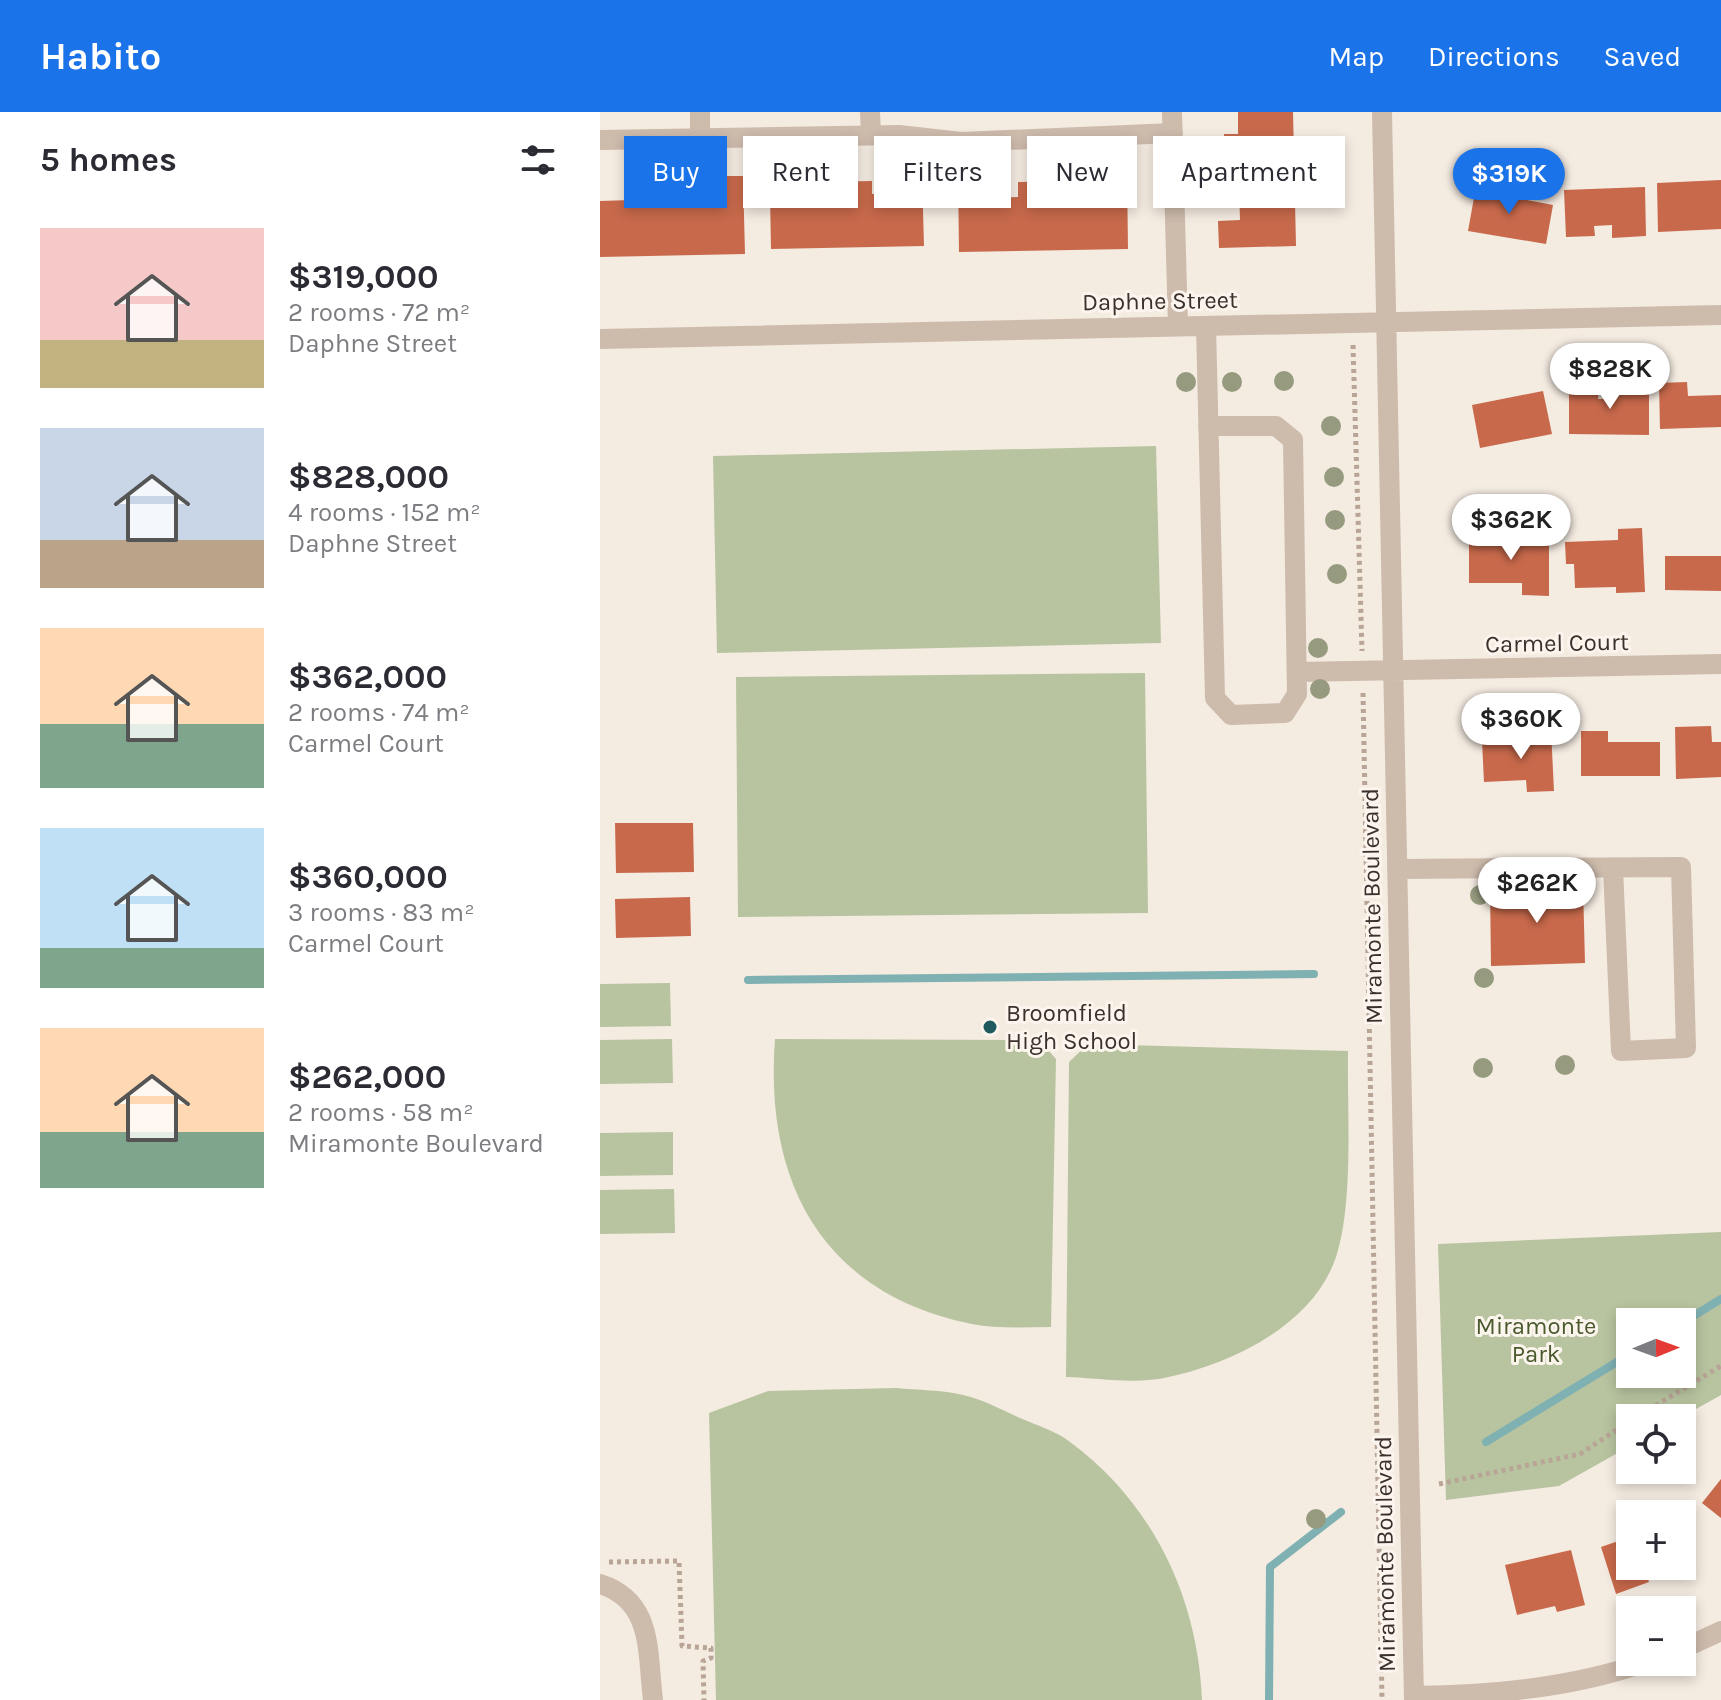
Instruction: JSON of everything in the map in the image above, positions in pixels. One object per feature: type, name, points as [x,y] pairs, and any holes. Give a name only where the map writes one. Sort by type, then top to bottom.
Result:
[{"type":"street","points":[[700,112],[700,136]]},
{"type":"street","points":[[870,112],[871,135]]},
{"type":"street","name":"Miramonte Boulevard","points":[[1382,112],[1414,1698]]},
{"type":"street","points":[[727,138],[871,135],[961,142],[1172,122],[1178,326]]},
{"type":"street","points":[[600,140],[624,140]]},
{"type":"street","name":"Daphne Street","points":[[600,339],[1721,315]]},
{"type":"street","points":[[1206,326],[1208,426],[1215,698],[1231,715],[1285,713],[1297,694],[1293,440],[1276,426],[1208,426]]},
{"type":"street","name":"Carmel Court","points":[[1297,672],[1393,673],[1721,664]]},
{"type":"street","points":[[1397,869],[1681,867],[1686,1048],[1621,1051],[1613,868]]},
{"type":"street","points":[[600,1584],[619,1590],[642,1616],[653,1700]]},
{"type":"street","points":[[1696,1643],[1721,1631]]},
{"type":"street","points":[[1414,1698],[1521,1689],[1616,1670]]},
{"type":"path","points":[[1352,323],[1363,672],[1382,1700]]},
{"type":"path","points":[[1658,1404],[1721,1366]]},
{"type":"path","points":[[1439,1484],[1580,1454],[1616,1430]]},
{"type":"path","points":[[600,1562],[679,1561],[682,1646],[711,1648],[711,1658],[703,1661],[704,1700]]},
{"type":"green space","points":[[1156,446],[1161,643],[717,653],[713,456]]},
{"type":"green space","points":[[1145,673],[1148,913],[738,917],[736,677]]},
{"type":"green space","points":[[670,983],[671,1026],[600,1027],[600,984]]},
{"type":"green space","points":[[672,1039],[673,1083],[600,1084],[600,1040]]},
{"type":"green space","points":[[775,1039],[1039,1040],[1056,1059],[1051,1327],[982,1326],[920,1309],[877,1287],[841,1259],[814,1224],[793,1185],[780,1140],[774,1091]]},
{"type":"green space","points":[[1088,1044],[1348,1051],[1347,1184],[1342,1235],[1336,1257],[1325,1281],[1309,1303],[1289,1322],[1241,1352],[1189,1372],[1152,1380],[1066,1377],[1069,1062]]},
{"type":"green space","points":[[673,1132],[673,1175],[600,1176],[600,1133]]},
{"type":"green space","points":[[674,1189],[675,1233],[600,1234],[600,1190]]},
{"type":"green space","name":"Miramonte Park","points":[[1721,1232],[1721,1395],[1696,1409],[1696,1404],[1616,1404],[1616,1454],[1559,1486],[1446,1500],[1438,1244]]},
{"type":"green space","points":[[896,1388],[955,1393],[985,1402],[1059,1435],[1099,1466],[1125,1494],[1166,1556],[1191,1625],[1199,1662],[1202,1700],[716,1700],[709,1413],[768,1391]]},
{"type":"building","points":[[1238,112],[1293,112],[1294,136],[1224,136],[1238,134]]},
{"type":"building","points":[[727,176],[743,176],[745,254],[600,257],[600,201],[624,200],[624,208],[727,208]]},
{"type":"building","points":[[1721,180],[1721,229],[1658,232],[1657,183]]},
{"type":"building","points":[[858,181],[872,181],[874,208],[923,208],[924,246],[771,249],[770,208],[858,208]]},
{"type":"building","points":[[1477,181],[1501,186],[1500,195],[1553,205],[1546,244],[1468,231]]},
{"type":"building","points":[[1018,182],[1027,182],[1027,208],[1127,208],[1128,249],[959,252],[958,208],[1011,208],[1011,197],[1018,197]]},
{"type":"building","points":[[1645,187],[1646,236],[1612,238],[1612,225],[1594,226],[1595,236],[1566,237],[1564,190]]},
{"type":"building","points":[[1240,208],[1295,208],[1296,246],[1219,248],[1218,221],[1240,220]]},
{"type":"building","points":[[1687,382],[1688,396],[1721,395],[1721,427],[1660,429],[1659,383]]},
{"type":"building","points":[[1613,383],[1649,383],[1649,435],[1569,434],[1569,388],[1599,388],[1598,399],[1613,399]]},
{"type":"building","points":[[1543,391],[1552,434],[1480,448],[1472,405]]},
{"type":"building","points":[[1642,528],[1645,592],[1616,593],[1616,587],[1575,588],[1574,564],[1566,564],[1565,542],[1618,540],[1618,529]]},
{"type":"building","points":[[1469,536],[1549,536],[1549,596],[1522,595],[1522,583],[1469,583]]},
{"type":"building","points":[[1665,556],[1721,556],[1721,591],[1665,590]]},
{"type":"building","points":[[1711,726],[1712,742],[1721,742],[1721,777],[1676,779],[1675,727]]},
{"type":"building","points":[[1551,730],[1554,791],[1527,792],[1526,780],[1484,782],[1482,741],[1527,739],[1527,731]]},
{"type":"building","points":[[1581,731],[1608,731],[1608,742],[1660,742],[1660,776],[1581,776]]},
{"type":"building","points":[[615,823],[693,823],[694,872],[616,873]]},
{"type":"building","points":[[1490,886],[1583,886],[1585,963],[1491,966]]},
{"type":"building","points":[[690,897],[691,936],[616,938],[615,899]]},
{"type":"building","points":[[1721,1479],[1721,1518],[1702,1503]]},
{"type":"building","points":[[1616,1542],[1616,1580],[1649,1582],[1616,1594],[1601,1547]]},
{"type":"building","points":[[1571,1550],[1585,1605],[1557,1612],[1555,1606],[1517,1615],[1505,1565]]},
{"type":"waterway","points":[[748,980],[1314,974]]},
{"type":"waterway","points":[[1696,1314],[1721,1299]]},
{"type":"waterway","points":[[1486,1442],[1616,1363]]},
{"type":"waterway","points":[[1269,1700],[1270,1567],[1341,1512]]},
{"type":"place","name":"Broomfield High School","points":[[990,1027]]}]
